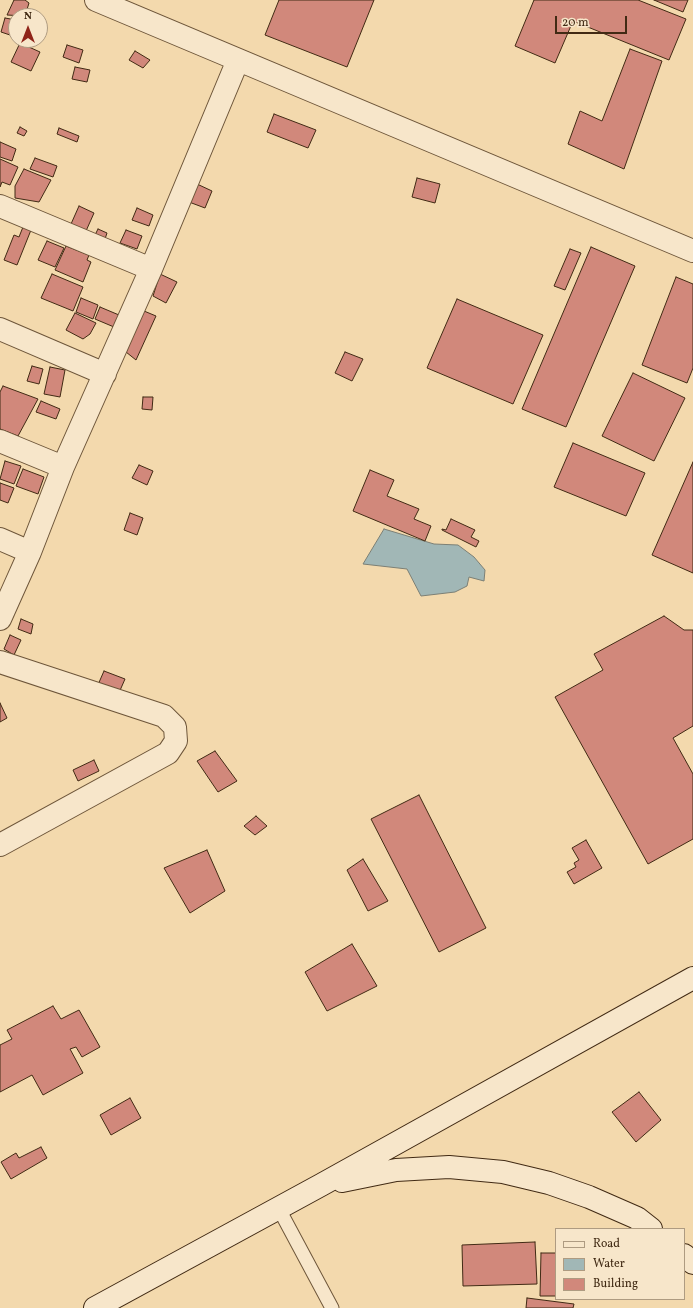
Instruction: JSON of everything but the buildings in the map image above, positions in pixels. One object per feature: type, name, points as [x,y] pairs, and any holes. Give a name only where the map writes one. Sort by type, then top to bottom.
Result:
[{"type":"street","points":[[96,0],[693,251]]},
{"type":"street","points":[[0,619],[30,552],[63,467],[151,269],[238,60]]},
{"type":"street","points":[[0,206],[151,269]]},
{"type":"street","points":[[0,329],[105,374]]},
{"type":"street","points":[[0,441],[63,467]]},
{"type":"street","points":[[0,539],[30,552]]},
{"type":"street","points":[[0,662],[164,716],[175,727],[176,741],[168,753],[0,845]]},
{"type":"street","points":[[95,1308],[116,1302],[279,1208],[322,1186],[693,978]]},
{"type":"street","points":[[322,1186],[396,1170],[449,1167],[503,1172],[549,1183],[589,1197],[636,1218],[650,1228]]},
{"type":"street","points":[[685,1256],[693,1263]]},
{"type":"lane","points":[[279,1208],[332,1308]]},
{"type":"water","points":[[384,529],[434,544],[458,545],[474,557],[485,570],[484,581],[469,577],[467,586],[455,592],[421,596],[407,569],[363,564]]}]
